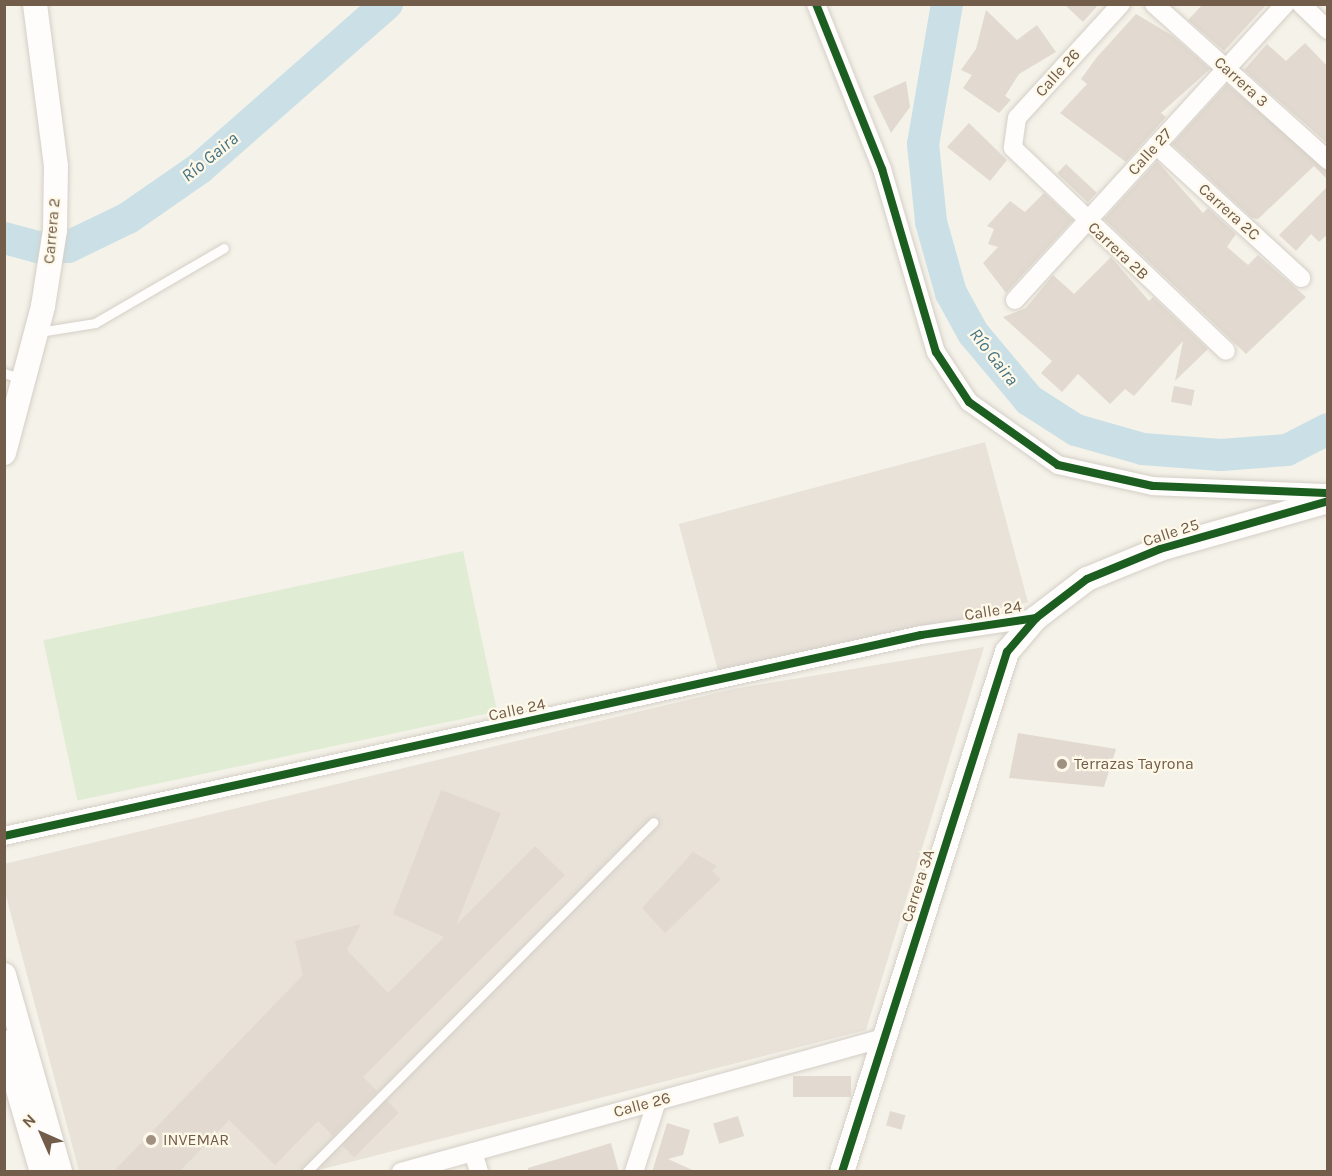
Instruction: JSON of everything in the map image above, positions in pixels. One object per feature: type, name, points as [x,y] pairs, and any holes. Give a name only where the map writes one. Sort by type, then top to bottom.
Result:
[{"type":"street","name":"Carrera 2","points":[[4,453],[14,376],[36,333],[43,306],[55,230],[56,166],[35,4]]},
{"type":"street","name":"Calle 26","points":[[1013,148],[1017,118],[1121,4]]},
{"type":"street","name":"Carrera 3","points":[[1154,4],[1328,160]]},
{"type":"street","name":"Calle 27","points":[[1015,300],[1285,4]]},
{"type":"street","points":[[1301,4],[1328,30]]},
{"type":"street","points":[[820,6],[882,169],[936,352],[969,402],[1011,437],[1058,465],[1153,486],[1328,493]]},
{"type":"street","name":"Carrera 2C","points":[[1156,145],[1301,278]]},
{"type":"street","name":"Carrera 2B","points":[[1013,148],[1226,351]]},
{"type":"street","name":"Calle 25","points":[[1036,618],[1087,579],[1160,549],[1328,501]]},
{"type":"street","name":"Calle 24","points":[[4,836],[921,635],[1036,618]]},
{"type":"street","name":"Carrera 3A","points":[[842,1172],[1007,652],[1036,618]]},
{"type":"street","points":[[4,975],[9,1044],[42,1172]]},
{"type":"street","name":"Calle 26","points":[[401,1172],[884,1038]]},
{"type":"street","points":[[15,1069],[60,1172]]},
{"type":"street","points":[[634,1172],[657,1101]]},
{"type":"street","points":[[473,1152],[478,1172]]},
{"type":"lane","points":[[36,333],[95,323],[224,248]]},
{"type":"lane","points":[[306,1172],[413,1057],[653,822]]},
{"type":"shaded area","points":[[985,442],[1028,602],[722,684],[679,524]]},
{"type":"shaded area","points":[[984,647],[866,1030],[315,1171],[79,1171],[5,892],[4,864],[733,689]]},
{"type":"green space","points":[[463,551],[497,711],[77,801],[43,640]]},
{"type":"building","points":[[1064,4],[1099,4],[1083,22]]},
{"type":"building","points":[[1203,4],[1267,4],[1224,51],[1188,20]]},
{"type":"building","points":[[986,10],[1017,40],[1037,25],[1056,52],[1019,74],[1005,96],[1011,100],[999,113],[963,88],[972,75],[961,70],[976,49]]},
{"type":"building","points":[[1136,14],[1173,36],[1210,69],[1161,113],[1166,117],[1126,162],[1060,113],[1087,84],[1081,79],[1097,57]]},
{"type":"building","points":[[1305,43],[1328,67],[1328,144],[1244,70],[1267,44],[1286,61]]},
{"type":"building","points":[[906,81],[910,107],[891,133],[873,96]]},
{"type":"building","points":[[1227,84],[1328,171],[1328,180],[1314,166],[1258,219],[1252,218],[1172,144]]},
{"type":"building","points":[[969,123],[1007,160],[990,181],[947,147]]},
{"type":"building","points":[[1157,161],[1203,213],[1208,208],[1236,234],[1227,247],[1248,265],[1258,255],[1306,297],[1246,354],[1104,219]]},
{"type":"building","points":[[1066,164],[1097,193],[1088,202],[1057,174]]},
{"type":"building","points":[[1328,186],[1328,234],[1319,242],[1311,234],[1296,251],[1279,235]]},
{"type":"building","points":[[1044,193],[1073,220],[1006,293],[983,263],[998,247],[988,244],[994,229],[987,226],[1010,201],[1025,212]]},
{"type":"building","points":[[1111,257],[1149,301],[1153,297],[1208,349],[1175,381],[1183,341],[1134,396],[1125,389],[1110,404],[1078,374],[1062,392],[1041,373],[1052,361],[1003,317],[1026,308],[1053,275],[1074,294]]},
{"type":"building","points":[[1174,386],[1195,390],[1192,406],[1171,402]]},
{"type":"building","name":"Terrazas Tayrona","points":[[1018,733],[1116,749],[1104,787],[1009,778]]},
{"type":"building","points":[[441,790],[501,813],[456,925],[535,846],[565,875],[363,1077],[377,1091],[333,1136],[318,1121],[275,1165],[229,1120],[179,1172],[113,1172],[303,975],[295,941],[361,924],[347,950],[388,993],[444,937],[393,914]]},
{"type":"building","points":[[693,852],[717,866],[712,871],[721,879],[665,933],[642,908]]},
{"type":"building","points":[[793,1076],[851,1076],[851,1097],[793,1097]]},
{"type":"building","points":[[386,1100],[399,1113],[354,1157],[341,1145]]},
{"type":"building","points":[[890,1111],[905,1115],[902,1130],[886,1125]]},
{"type":"building","points":[[738,1116],[744,1136],[719,1144],[713,1124]]},
{"type":"building","points":[[667,1123],[690,1130],[683,1155],[668,1159],[697,1172],[652,1172]]},
{"type":"building","points":[[611,1143],[619,1172],[528,1172],[528,1168]]},
{"type":"waterway","name":"Río Gaira","points":[[4,238],[37,247],[68,247],[128,218],[200,168],[387,4]]},
{"type":"waterway","name":"Río Gaira","points":[[947,4],[923,144],[931,222],[951,293],[973,333],[1029,400],[1076,430],[1143,449],[1221,455],[1287,450],[1328,429]]},
{"type":"cycle path","points":[[816,4],[882,169],[936,352],[969,402],[1058,465],[1153,486],[1328,493]]},
{"type":"cycle path","points":[[842,1172],[1007,652],[1036,618],[1087,579],[1160,549],[1328,501]]},
{"type":"cycle path","points":[[4,836],[921,635],[1036,618]]},
{"type":"place","name":"Terrazas Tayrona","points":[[1062,764]]},
{"type":"place","name":"INVEMAR","points":[[151,1140]]}]
